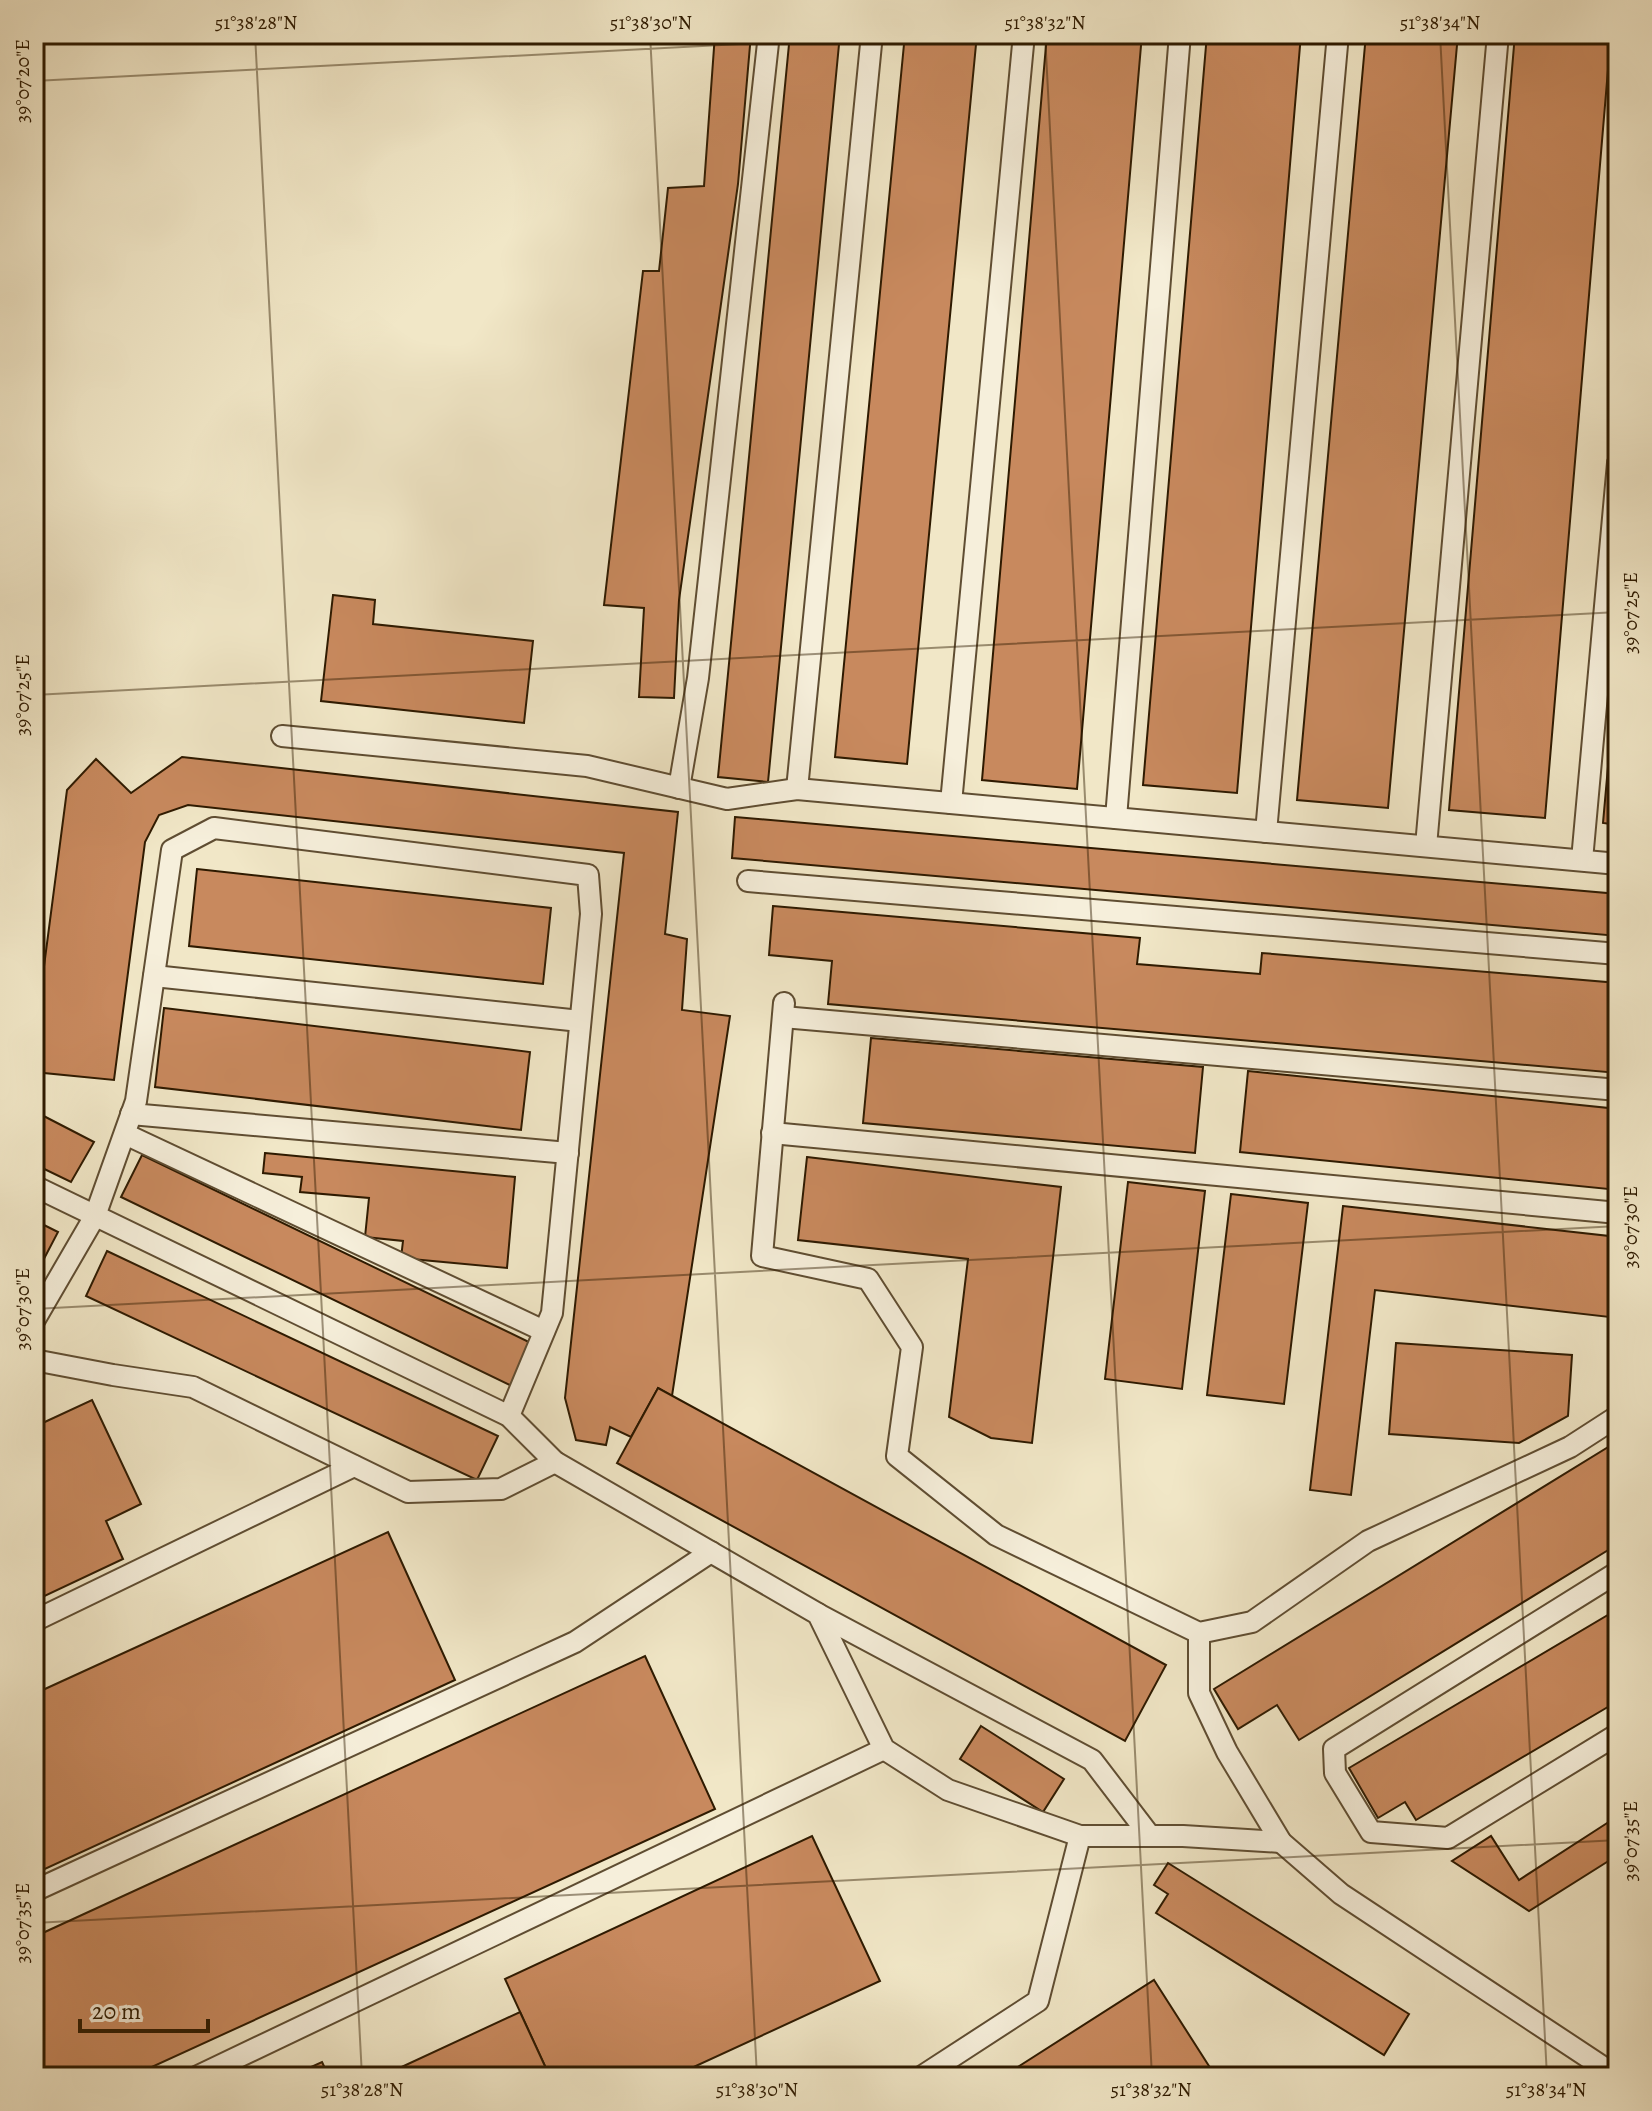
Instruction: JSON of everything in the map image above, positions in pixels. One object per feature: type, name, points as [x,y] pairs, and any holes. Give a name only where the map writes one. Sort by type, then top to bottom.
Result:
[{"type":"lane","points":[[679,788],[698,678],[769,34]]},
{"type":"lane","points":[[797,789],[872,34]]},
{"type":"lane","points":[[951,803],[1024,34]]},
{"type":"lane","points":[[1116,818],[1180,34]]},
{"type":"lane","points":[[1266,832],[1338,34]]},
{"type":"lane","points":[[1426,846],[1498,34]]},
{"type":"lane","points":[[1582,860],[1618,463]]},
{"type":"lane","points":[[282,736],[587,766],[727,799],[797,789],[1618,864]]},
{"type":"lane","points":[[34,1321],[95,1216],[136,1101],[172,850],[214,828],[588,875],[591,914],[552,1313],[509,1416]]},
{"type":"lane","points":[[748,881],[1618,954]]},
{"type":"lane","points":[[154,976],[580,1021]]},
{"type":"lane","points":[[1618,1090],[784,1010],[762,1256],[868,1279],[912,1347],[897,1456],[996,1535],[1199,1633],[1252,1622],[1368,1541],[1570,1447],[1618,1416]]},
{"type":"lane","points":[[128,1124],[568,1153]]},
{"type":"lane","points":[[128,1124],[544,1331]]},
{"type":"lane","points":[[772,1133],[1618,1213]]},
{"type":"lane","points":[[34,1186],[509,1416],[555,1462],[818,1614],[1092,1760],[1150,1836]]},
{"type":"lane","points":[[34,1360],[193,1387],[408,1492],[501,1489],[555,1462]]},
{"type":"lane","points":[[34,1621],[354,1466]]},
{"type":"lane","points":[[34,1891],[575,1642],[711,1552]]},
{"type":"lane","points":[[1618,1572],[1334,1749],[1335,1773],[1371,1832],[1448,1838],[1618,1734]]},
{"type":"lane","points":[[818,1614],[884,1749],[948,1790],[1080,1836],[1183,1836],[1281,1842]]},
{"type":"lane","points":[[1199,1633],[1199,1693],[1227,1752],[1281,1842],[1341,1894],[1618,2077]]},
{"type":"lane","points":[[196,2077],[884,1749]]},
{"type":"lane","points":[[921,2077],[1038,2001],[1080,1836]]},
{"type":"building","points":[[715,34],[751,34],[738,184],[679,600],[674,698],[639,697],[644,608],[604,605],[643,271],[659,271],[668,188],[704,186]]},
{"type":"building","points":[[790,34],[840,34],[768,782],[718,777]]},
{"type":"building","points":[[905,34],[977,34],[907,764],[835,757]]},
{"type":"building","points":[[1047,34],[1142,34],[1077,789],[982,780]]},
{"type":"building","points":[[1207,34],[1301,34],[1237,793],[1143,785]]},
{"type":"building","points":[[1366,34],[1458,34],[1388,808],[1297,800]]},
{"type":"building","points":[[1515,34],[1611,34],[1545,818],[1449,810]]},
{"type":"building","points":[[333,595],[375,600],[373,624],[533,641],[524,723],[321,701]]},
{"type":"building","points":[[1618,654],[1618,825],[1603,823]]},
{"type":"building","points":[[182,757],[678,812],[665,934],[687,939],[682,1010],[730,1016],[672,1396],[658,1388],[631,1437],[610,1427],[606,1445],[576,1440],[565,1398],[624,853],[188,805],[159,815],[145,842],[114,1080],[34,1072],[34,1043],[67,790],[96,759],[131,793]]},
{"type":"building","points":[[735,817],[1618,894],[1618,936],[732,858]]},
{"type":"building","points":[[197,869],[551,908],[543,984],[189,946]]},
{"type":"building","points":[[773,906],[1140,938],[1137,964],[1260,974],[1262,953],[1618,983],[1618,1073],[828,1004],[832,961],[769,955]]},
{"type":"building","points":[[164,1008],[530,1052],[521,1130],[155,1087]]},
{"type":"building","points":[[871,1038],[1203,1067],[1195,1153],[863,1123]]},
{"type":"building","points":[[1248,1071],[1618,1109],[1618,1190],[1240,1152]]},
{"type":"building","points":[[34,1111],[94,1142],[71,1182],[34,1164]]},
{"type":"building","points":[[265,1153],[515,1177],[507,1268],[401,1258],[403,1241],[365,1237],[369,1198],[300,1192],[302,1177],[263,1173]]},
{"type":"building","points":[[142,1155],[535,1345],[514,1387],[121,1197]]},
{"type":"building","points":[[807,1157],[1061,1187],[1032,1443],[991,1438],[949,1417],[968,1259],[798,1240]]},
{"type":"building","points":[[1128,1182],[1205,1191],[1182,1389],[1105,1379]]},
{"type":"building","points":[[1231,1194],[1308,1203],[1284,1404],[1207,1395]]},
{"type":"building","points":[[1343,1206],[1618,1237],[1618,1318],[1375,1290],[1351,1495],[1310,1490]]},
{"type":"building","points":[[34,1220],[58,1232],[35,1276],[34,1275]]},
{"type":"building","points":[[107,1251],[498,1436],[477,1480],[86,1296]]},
{"type":"building","points":[[1396,1343],[1572,1355],[1568,1416],[1519,1443],[1389,1434]]},
{"type":"building","points":[[658,1388],[1166,1665],[1125,1741],[617,1463]]},
{"type":"building","points":[[92,1400],[141,1504],[106,1521],[123,1559],[34,1601],[34,1427]]},
{"type":"building","points":[[1618,1441],[1618,1544],[1299,1740],[1277,1705],[1238,1729],[1214,1689]]},
{"type":"building","points":[[388,1532],[455,1680],[34,1874],[34,1694]]},
{"type":"building","points":[[1618,1609],[1618,1701],[1416,1820],[1405,1802],[1378,1818],[1349,1768]]},
{"type":"building","points":[[645,1656],[715,1809],[130,2077],[34,2077],[34,1937]]},
{"type":"building","points":[[981,1726],[1064,1779],[1043,1812],[960,1759]]},
{"type":"building","points":[[1618,1816],[1618,1855],[1529,1911],[1452,1861],[1491,1836],[1519,1880]]},
{"type":"building","points":[[812,1836],[880,1981],[672,2077],[550,2077],[505,1979]]},
{"type":"building","points":[[1168,1863],[1409,2014],[1384,2055],[1156,1913],[1168,1894],[1154,1885]]},
{"type":"building","points":[[1154,1980],[1216,2077],[1002,2077]]},
{"type":"building","points":[[520,2012],[550,2077],[380,2077]]},
{"type":"building","points":[[322,2062],[329,2077],[289,2077]]}]
